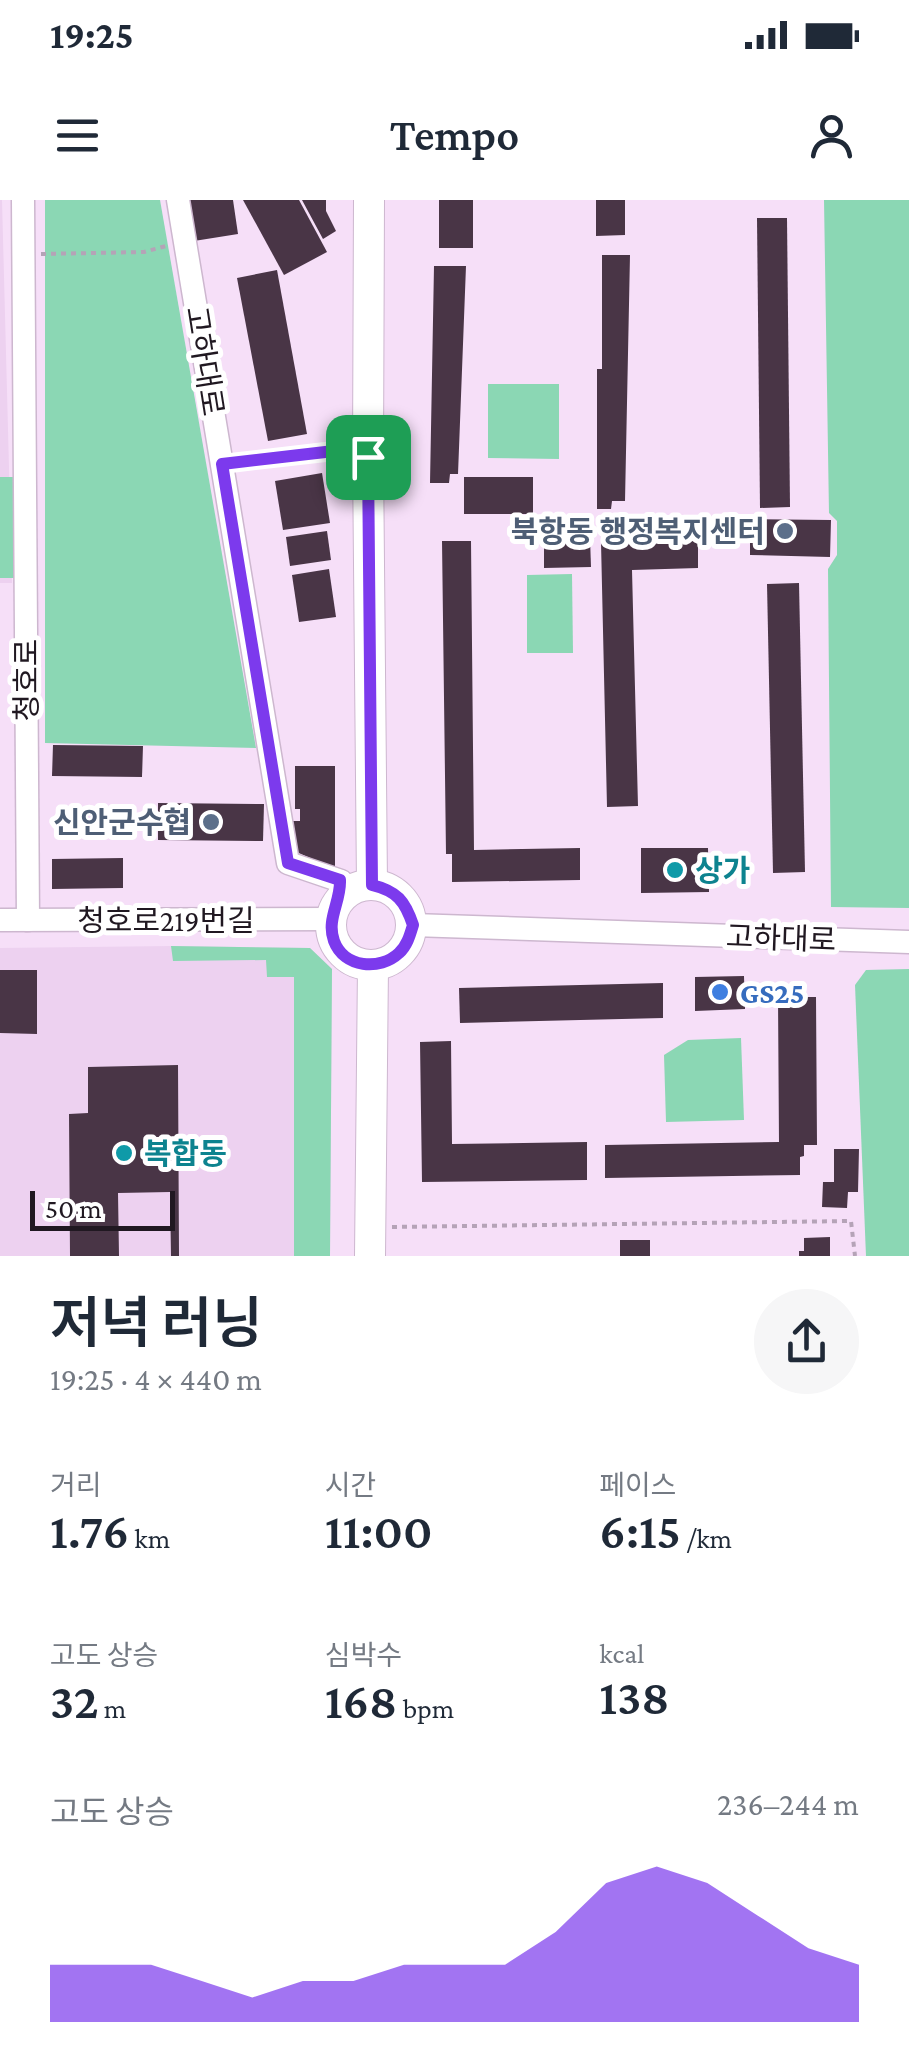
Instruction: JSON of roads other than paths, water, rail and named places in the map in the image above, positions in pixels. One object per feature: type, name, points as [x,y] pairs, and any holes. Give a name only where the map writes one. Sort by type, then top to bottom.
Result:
[{"type":"street","name":"청호로","points":[[23,200],[28,920]]},
{"type":"street","name":"고하대로","points":[[178,200],[288,863],[340,880],[337,909]]},
{"type":"street","points":[[369,200],[372,885]]},
{"type":"street","points":[[372,885],[401,898],[413,925],[398,954],[373,966],[348,958],[338,949],[330,927],[337,909],[358,887],[372,885]]},
{"type":"street","name":"청호로219번길","points":[[0,920],[337,909]]},
{"type":"street","name":"고하대로","points":[[413,925],[909,942]]},
{"type":"street","points":[[370,1242],[373,966]]},
{"type":"lane","points":[[222,464],[334,451],[368,457]]},
{"type":"place","name":"북항동 행정복지센터","points":[[785,531]]},
{"type":"place","name":"신안군수협","points":[[211,822]]},
{"type":"place","name":"상가","points":[[675,870]]},
{"type":"place","name":"GS25","points":[[720,992]]},
{"type":"place","name":"복합동","points":[[124,1153]]}]
